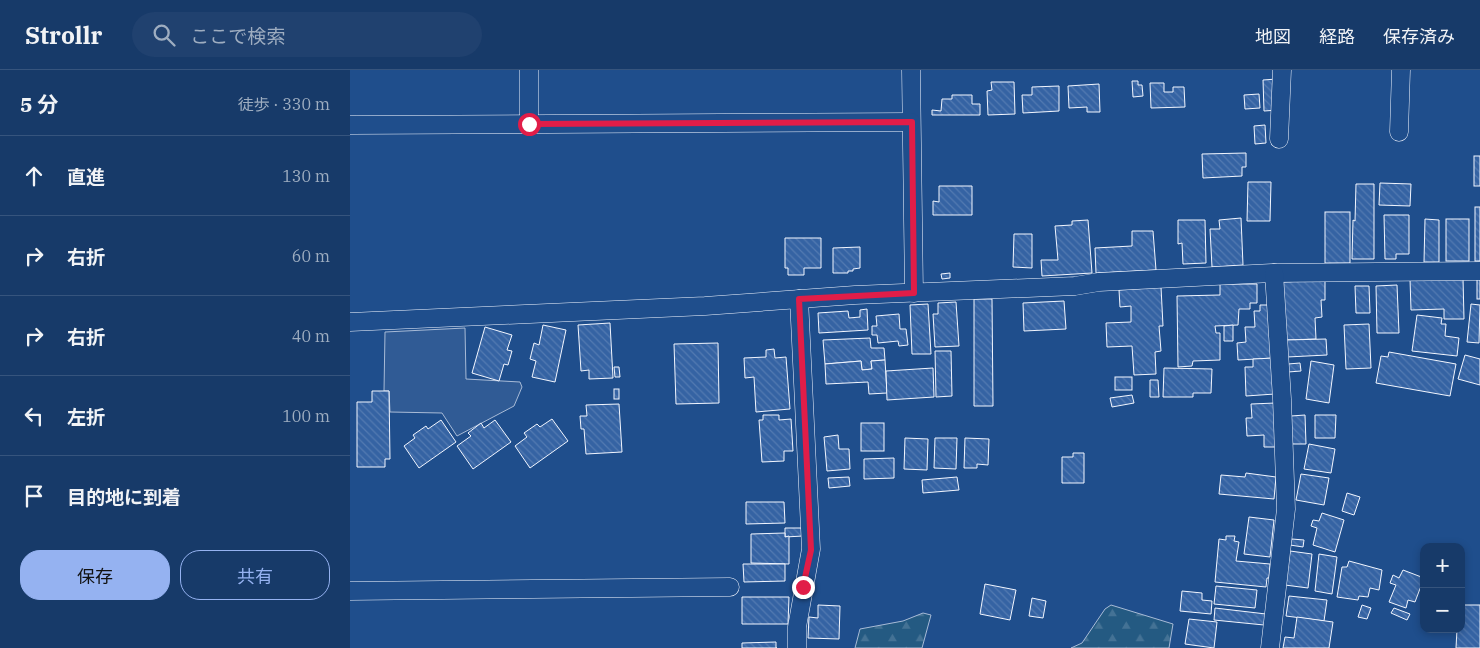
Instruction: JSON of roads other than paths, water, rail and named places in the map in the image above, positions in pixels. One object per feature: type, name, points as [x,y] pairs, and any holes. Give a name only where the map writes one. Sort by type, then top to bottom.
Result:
[{"type":"street","points":[[529,70],[529,124]]},
{"type":"street","points":[[911,70],[914,293]]},
{"type":"street","points":[[1279,139],[1282,70]]},
{"type":"street","points":[[1399,132],[1401,70]]},
{"type":"street","points":[[350,125],[912,122]]},
{"type":"street","points":[[350,322],[705,306],[799,299],[1074,286],[1099,282],[1274,273],[1480,271]]},
{"type":"street","points":[[1270,648],[1286,509],[1282,400],[1274,273]]},
{"type":"street","points":[[797,648],[797,627],[811,550],[799,299]]},
{"type":"street","points":[[350,591],[730,587]]}]
